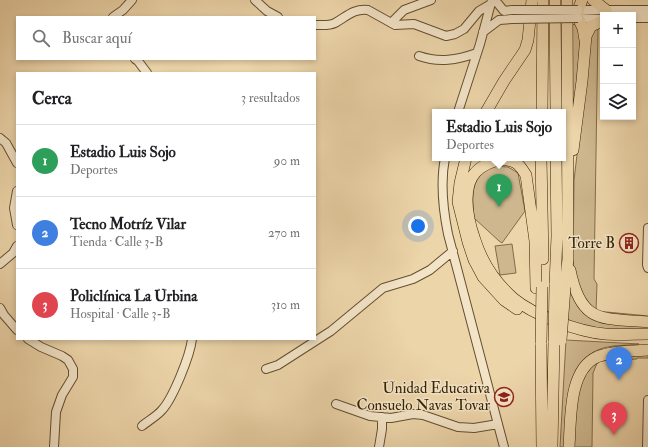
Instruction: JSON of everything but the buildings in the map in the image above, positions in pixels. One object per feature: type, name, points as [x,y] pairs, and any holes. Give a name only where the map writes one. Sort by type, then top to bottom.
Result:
[{"type":"highway","points":[[488,109],[504,81],[525,50],[528,40],[532,0]]},
{"type":"highway","points":[[542,109],[543,0]]},
{"type":"highway","points":[[555,0],[556,109]]},
{"type":"highway","points":[[567,0],[568,259],[575,292],[583,306],[597,316],[648,322]]},
{"type":"highway","points":[[593,0],[601,12]]},
{"type":"highway","points":[[579,9],[585,41]]},
{"type":"highway","points":[[567,167],[571,159],[574,143],[586,36],[591,26],[600,19]]},
{"type":"highway","points":[[465,161],[460,183],[458,202],[464,230],[474,260],[483,277],[504,300],[539,320],[585,336],[605,339],[648,340]]},
{"type":"highway","points":[[498,161],[480,168],[470,180],[467,196],[467,207],[470,224],[478,249],[489,269],[505,290],[518,301],[533,310],[555,321],[577,329],[605,334],[648,334]]},
{"type":"highway","points":[[509,161],[520,166],[526,175],[535,241],[539,287],[541,342],[542,447]]},
{"type":"highway","points":[[539,287],[541,161]]},
{"type":"highway","points":[[552,447],[554,361],[558,341],[560,286],[557,236],[556,161]]},
{"type":"highway","points":[[560,286],[568,259]]},
{"type":"highway","points":[[569,447],[572,403],[577,379],[582,371],[595,358],[606,354],[648,350]]},
{"type":"street","points":[[114,16],[123,10],[132,0]]},
{"type":"street","points":[[255,0],[267,11],[276,16]]},
{"type":"street","points":[[391,23],[404,10],[431,0]]},
{"type":"street","points":[[316,25],[334,23],[350,13],[363,9],[368,10],[396,25],[414,24],[446,36],[455,34],[464,29],[479,11],[493,1]]},
{"type":"street","points":[[493,1],[504,10],[579,9],[600,15]]},
{"type":"street","points":[[459,109],[493,1]]},
{"type":"street","points":[[483,32],[499,20],[579,9]]},
{"type":"street","points":[[633,12],[648,10]]},
{"type":"street","points":[[636,18],[648,18]]},
{"type":"street","points":[[419,56],[432,60],[446,60],[462,58],[477,53]]},
{"type":"street","points":[[136,60],[146,72]]},
{"type":"street","points":[[0,138],[6,143],[16,161]]},
{"type":"street","points":[[444,161],[442,170],[443,210],[448,238],[453,251],[504,447]]},
{"type":"street","points":[[16,197],[14,208],[16,219]]},
{"type":"street","points":[[648,228],[648,268]]},
{"type":"street","points":[[0,264],[13,253],[16,248]]},
{"type":"street","points":[[266,369],[278,365],[331,331],[383,288],[413,279],[430,270],[453,251]]},
{"type":"street","points":[[0,308],[16,329]]},
{"type":"street","points":[[30,340],[41,347],[62,356],[68,360],[73,368],[72,377],[62,395],[56,412],[54,447]]},
{"type":"street","points":[[142,426],[161,412],[166,405],[188,356],[192,340]]},
{"type":"street","points":[[647,447],[648,400]]},
{"type":"street","points":[[336,404],[370,416],[391,418],[413,414],[422,415],[452,425],[474,428],[498,424]]},
{"type":"street","points":[[379,447],[382,417]]},
{"type":"shaded area","points":[[577,24],[581,33],[575,103],[569,104],[569,25]]},
{"type":"shaded area","points":[[600,26],[598,29],[594,279],[597,284],[596,311],[648,316],[648,320],[599,315],[590,309],[578,294],[573,273],[574,180],[588,63],[590,33],[593,28]]},
{"type":"shaded area","points":[[494,166],[508,167],[518,173],[525,211],[502,243],[474,218],[474,187],[480,175]]},
{"type":"shaded area","points":[[512,244],[516,273],[500,275],[495,246]]},
{"type":"shaded area","points":[[568,288],[580,307],[648,325],[648,332],[615,332],[567,323]]},
{"type":"shaded area","points":[[566,340],[639,344],[603,348],[589,355],[576,370],[565,447],[560,447]]},
{"type":"shaded area","points":[[648,353],[648,358],[598,361],[593,373],[592,447],[572,447],[579,382],[595,361]]},
{"type":"place","name":"Estadio Luis Sojo","points":[[499,207]]},
{"type":"place","name":"Torre B","points":[[629,243]]},
{"type":"place","name":"Tecno Motríz Vilar","points":[[619,380]]},
{"type":"place","name":"Unidad Educativa Consuelo Navas Tovar","points":[[504,397]]},
{"type":"place","name":"Policlínica La Urbina","points":[[614,435]]}]
